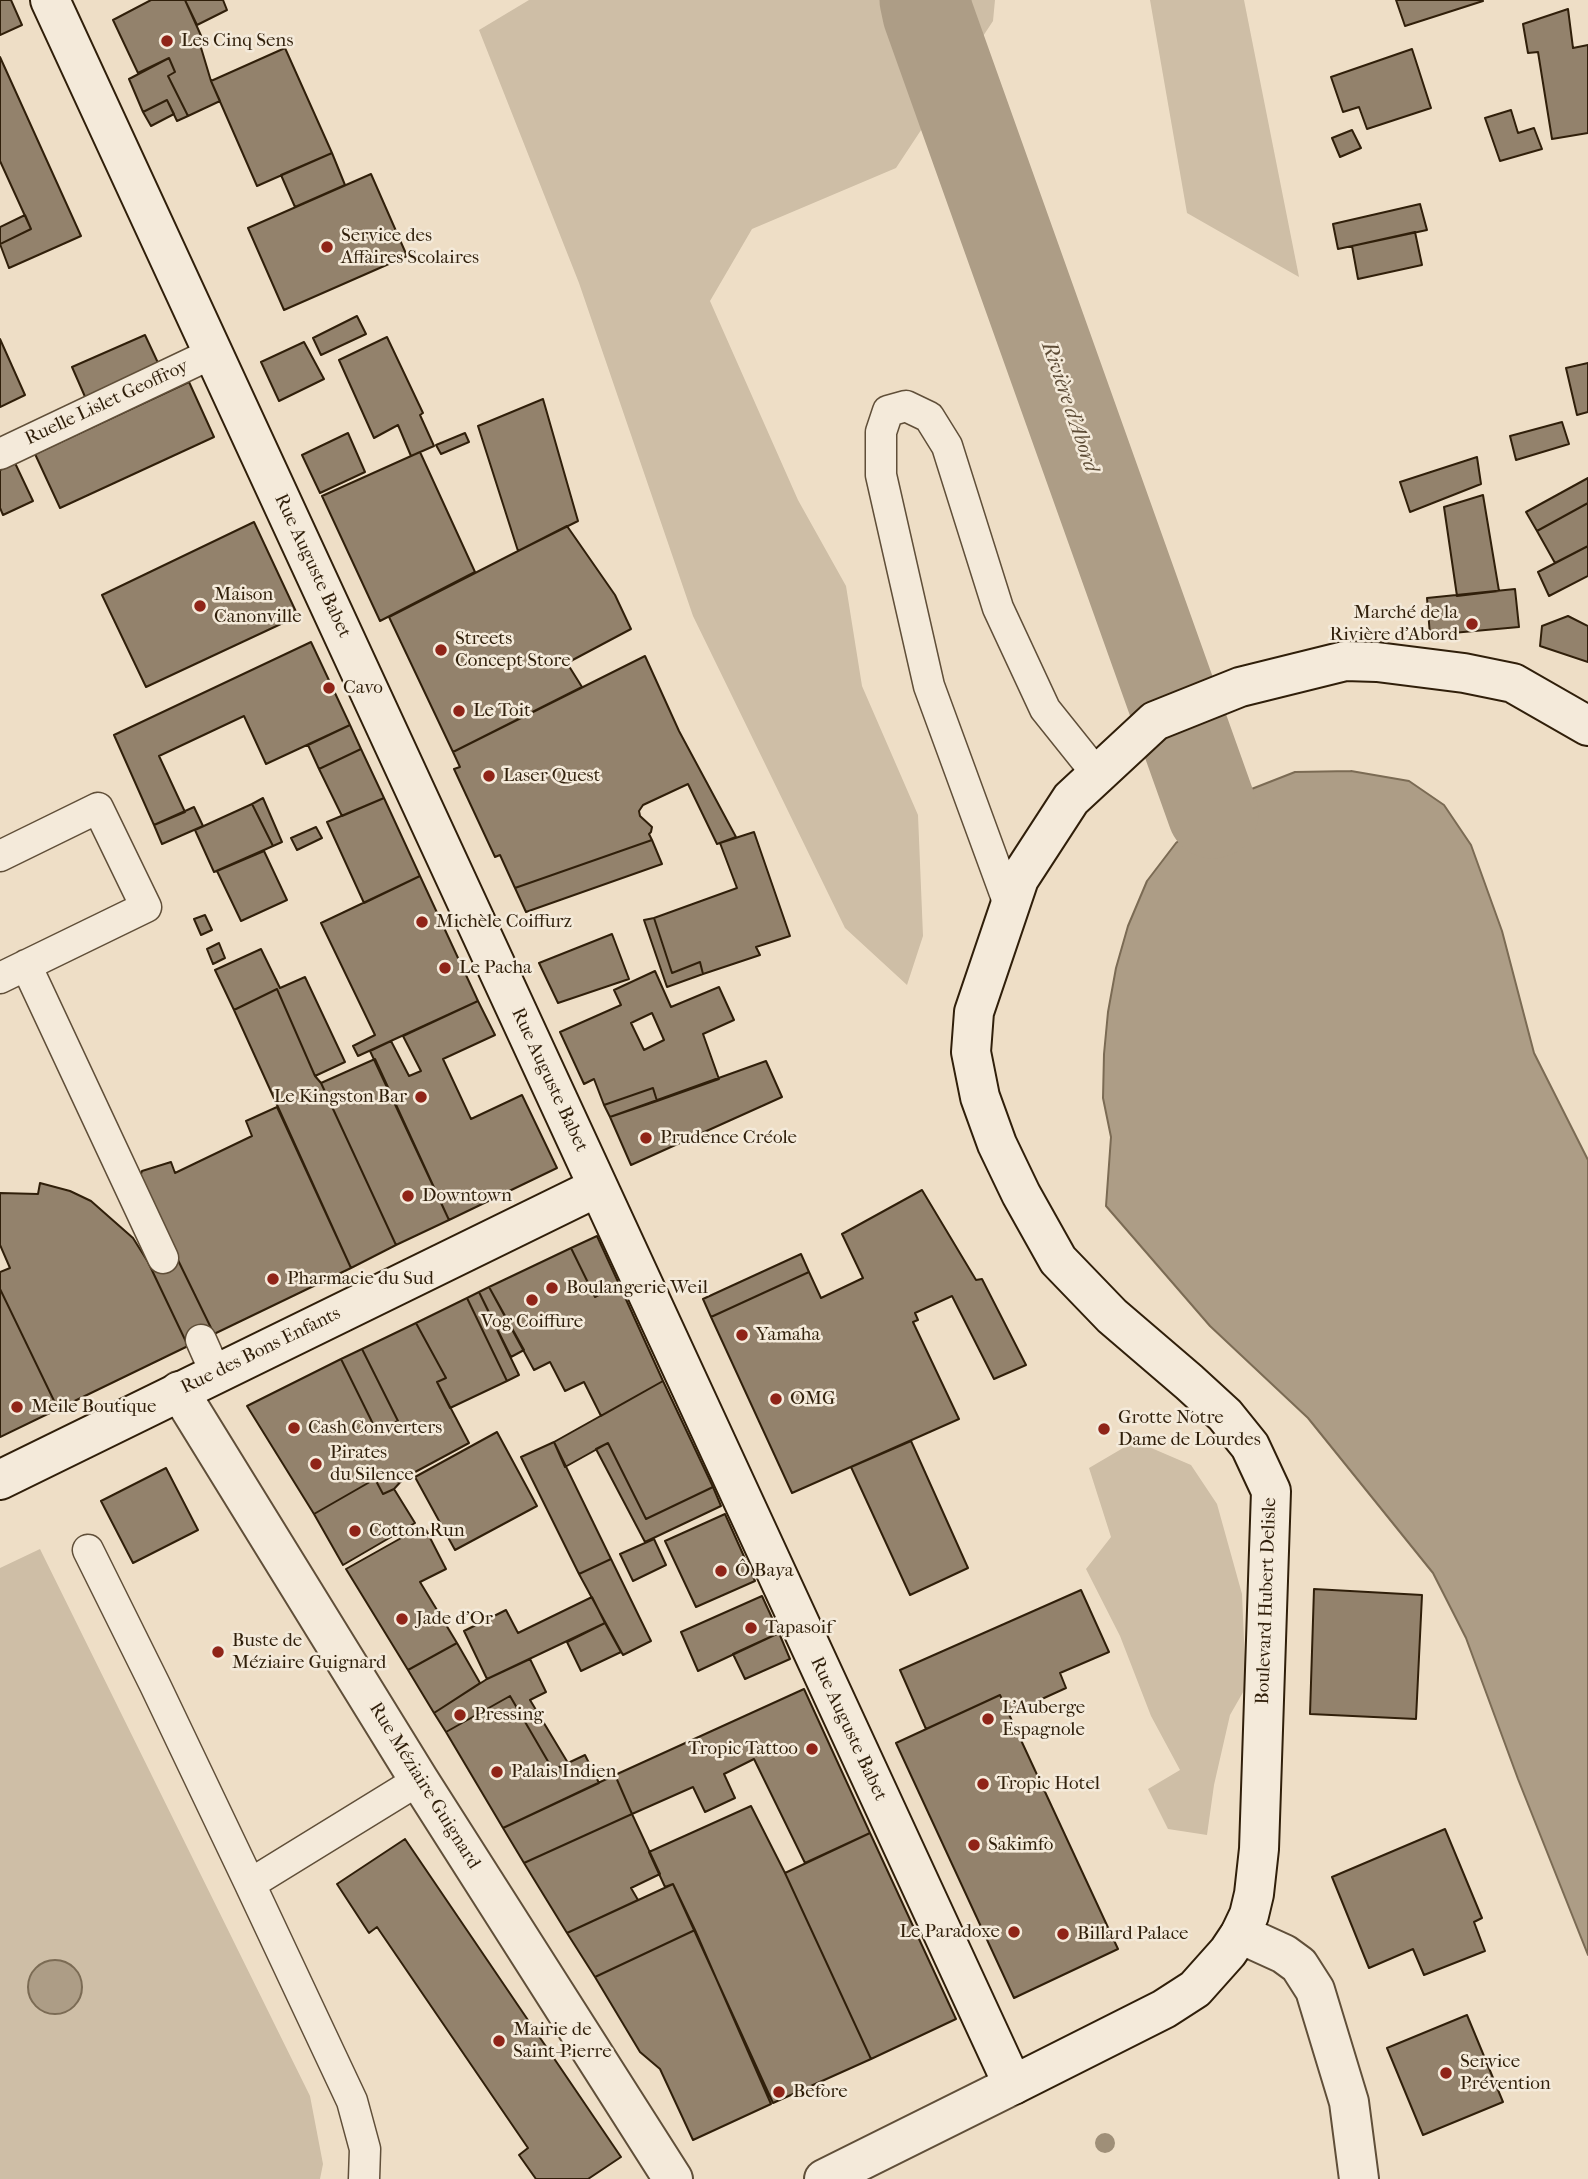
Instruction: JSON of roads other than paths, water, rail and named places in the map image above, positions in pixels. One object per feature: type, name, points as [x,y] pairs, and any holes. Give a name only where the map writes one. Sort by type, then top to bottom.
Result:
[{"type":"street","name":"Rue Auguste Babet","points":[[50,0],[1013,2085]]},
{"type":"street","name":"Boulevard Hubert Delisle","points":[[824,2179],[1164,2010],[1195,1989],[1228,1952],[1249,1915],[1254,1894],[1259,1849],[1271,1492],[1251,1446],[1225,1415],[1112,1316],[1058,1260],[1021,1194],[998,1144],[980,1097],[971,1052],[974,1012],[1019,879],[1071,799],[1155,721],[1240,687],[1345,661],[1377,662],[1464,673],[1513,683],[1582,722]]},
{"type":"street","name":"Rue des Bons Enfants","points":[[0,1480],[180,1391],[208,1357],[598,1187]]},
{"type":"street","name":"Rue Méziaire Guignard","points":[[180,1391],[419,1780],[673,2179]]},
{"type":"street","points":[[1240,1934],[1284,1954],[1299,1965],[1315,1990],[1349,2102],[1359,2179]]},
{"type":"lane","name":"Ruelle Lislet Geoffroy","points":[[0,454],[214,353]]},
{"type":"lane","points":[[1010,906],[929,686],[881,475],[881,432],[888,411],[906,406],[929,417],[947,446],[998,608],[1045,709],[1097,774]]},
{"type":"lane","points":[[0,856],[98,808],[146,907],[13,971],[163,1258]]},
{"type":"lane","points":[[88,1550],[352,2101],[365,2149],[364,2179]]},
{"type":"lane","points":[[250,1884],[419,1780]]},
{"type":"waterway","name":"Rivière d'Abord","points":[[925,0],[1213,813]]},
{"type":"place","name":"Les Cinq Sens","points":[[167,41]]},
{"type":"place","name":"Service des Affaires Scolaires","points":[[327,247]]},
{"type":"place","name":"Maison Canonville","points":[[200,606]]},
{"type":"place","name":"Marché de la Rivière d’Abord","points":[[1472,624]]},
{"type":"place","name":"Streets Concept Store","points":[[441,650]]},
{"type":"place","name":"Cavo","points":[[329,688]]},
{"type":"place","name":"Le Toit","points":[[459,711]]},
{"type":"place","name":"Laser Quest","points":[[489,776]]},
{"type":"place","name":"Michèle Coiffurz","points":[[422,922]]},
{"type":"place","name":"Le Pacha","points":[[445,968]]},
{"type":"place","name":"Le Kingston Bar","points":[[421,1097]]},
{"type":"place","name":"Prudence Créole","points":[[646,1138]]},
{"type":"place","name":"Downtown","points":[[408,1196]]},
{"type":"place","name":"Pharmacie du Sud","points":[[273,1279]]},
{"type":"place","name":"Boulangerie Weil","points":[[552,1288]]},
{"type":"place","name":"Vog Coiffure","points":[[532,1300]]},
{"type":"place","name":"Yamaha","points":[[742,1335]]},
{"type":"place","name":"OMG","points":[[776,1399]]},
{"type":"place","name":"Meile Boutique","points":[[17,1407]]},
{"type":"place","name":"Cash Converters","points":[[294,1428]]},
{"type":"place","name":"Grotte Notre Dame de Lourdes","points":[[1104,1429]]},
{"type":"place","name":"Pirates du Silence","points":[[316,1464]]},
{"type":"place","name":"Cotton Run","points":[[355,1531]]},
{"type":"place","name":"Ô Baya","points":[[721,1571]]},
{"type":"place","name":"Jade d'Or","points":[[402,1619]]},
{"type":"place","name":"Tapasoif","points":[[751,1628]]},
{"type":"place","name":"Buste de Méziaire Guignard","points":[[218,1652]]},
{"type":"place","name":"Pressing","points":[[460,1715]]},
{"type":"place","name":"L'Auberge Espagnole","points":[[988,1719]]},
{"type":"place","name":"Tropic Tattoo","points":[[812,1749]]},
{"type":"place","name":"Palais Indien","points":[[497,1772]]},
{"type":"place","name":"Tropic Hotel","points":[[983,1784]]},
{"type":"place","name":"Sakimfo","points":[[974,1845]]},
{"type":"place","name":"Le Paradoxe","points":[[1014,1932]]},
{"type":"place","name":"Billard Palace","points":[[1063,1934]]},
{"type":"place","name":"Mairie de Saint-Pierre","points":[[499,2041]]},
{"type":"place","name":"Service Prévention","points":[[1446,2073]]},
{"type":"place","name":"Before","points":[[779,2092]]}]
